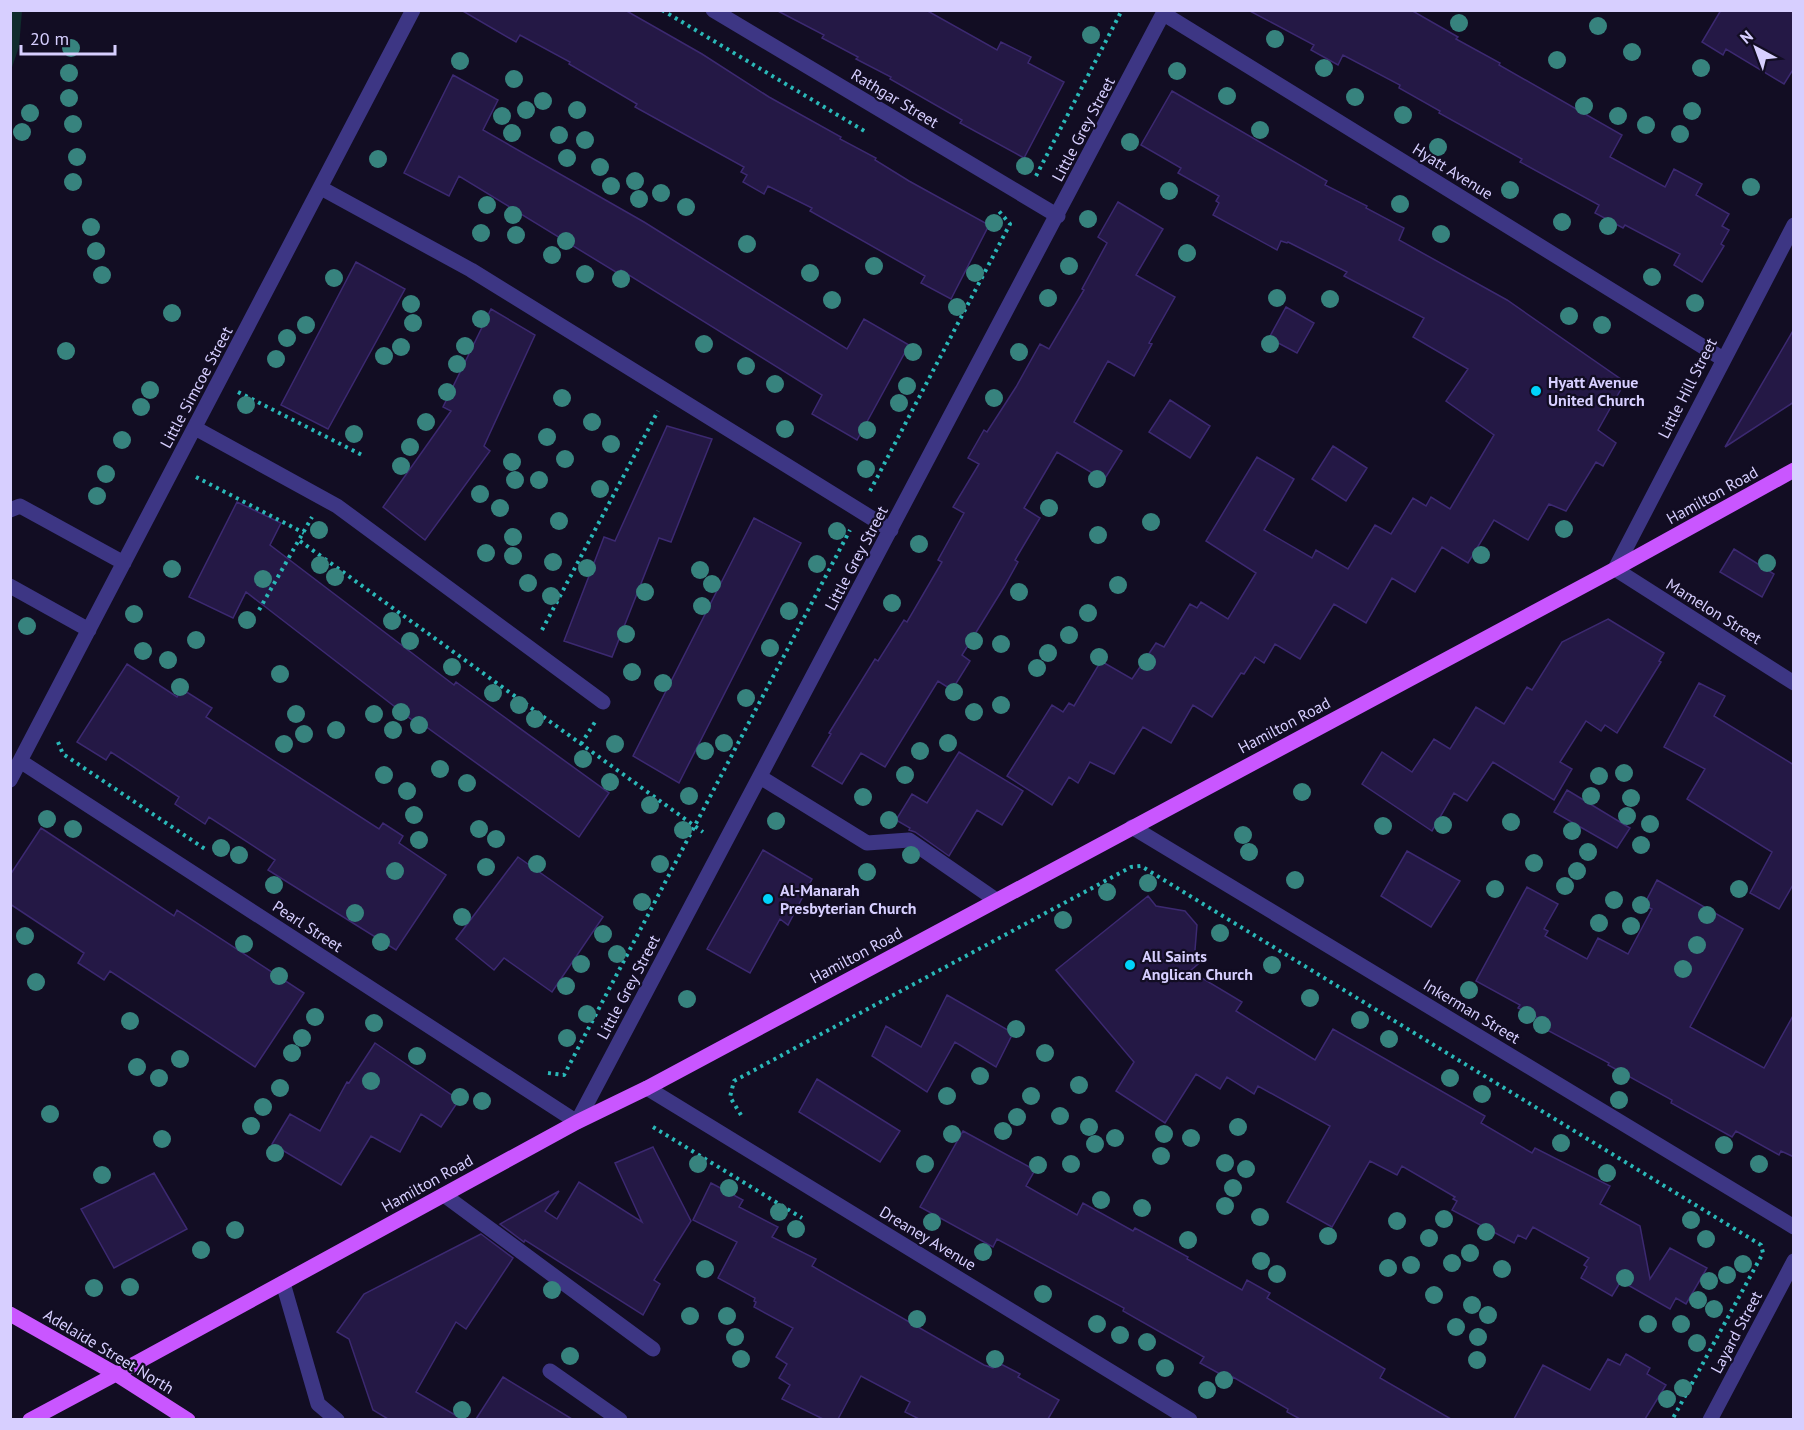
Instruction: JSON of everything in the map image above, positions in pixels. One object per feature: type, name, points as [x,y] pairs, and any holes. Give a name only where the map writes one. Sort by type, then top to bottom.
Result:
[{"type":"main road","name":"Hamilton Road","points":[[30,1419],[577,1122],[647,1088],[1615,569],[1794,470]]},
{"type":"main road","name":"Adelaide Street North","points":[[10,1314],[116,1374],[188,1419]]},
{"type":"street","name":"Little Simcoe Street","points":[[10,780],[413,10]]},
{"type":"street","name":"Rathgar Street","points":[[713,10],[1058,216]]},
{"type":"street","name":"Little Grey Street","points":[[577,1122],[1165,12]]},
{"type":"street","name":"Hyatt Avenue","points":[[1165,12],[1723,359]]},
{"type":"street","points":[[321,188],[471,270],[891,530]]},
{"type":"street","name":"Little Hill Street","points":[[1615,569],[1794,225]]},
{"type":"street","points":[[195,428],[337,506],[603,702]]},
{"type":"street","points":[[10,510],[20,506],[124,563]]},
{"type":"street","name":"Mamelon Street","points":[[1615,569],[1794,683]]},
{"type":"street","points":[[10,586],[89,630]]},
{"type":"street","name":"Pearl Street","points":[[20,761],[577,1122]]},
{"type":"street","points":[[760,777],[867,843],[909,840],[996,900]]},
{"type":"street","name":"Inkerman Street","points":[[1132,826],[1794,1227]]},
{"type":"street","name":"Dreaney Avenue","points":[[647,1088],[1190,1419]]},
{"type":"street","points":[[444,1195],[653,1349]]},
{"type":"street","name":"Layard Street","points":[[1710,1419],[1794,1261]]},
{"type":"street","points":[[283,1283],[318,1404],[337,1419]]},
{"type":"street","points":[[550,1371],[620,1419]]},
{"type":"path","points":[[662,10],[875,137]]},
{"type":"path","points":[[1027,178],[1036,176],[1122,10]]},
{"type":"path","points":[[544,1073],[564,1075],[1010,224],[995,207]]},
{"type":"path","points":[[219,383],[364,456]]},
{"type":"path","points":[[532,649],[668,392]]},
{"type":"path","points":[[200,469],[196,477],[304,533]]},
{"type":"path","points":[[259,610],[300,541],[322,498]]},
{"type":"path","points":[[300,541],[723,846]]},
{"type":"path","points":[[63,732],[58,743],[63,754],[208,852]]},
{"type":"path","points":[[741,1115],[730,1097],[734,1081],[1131,867],[1142,866],[1761,1245],[1763,1253],[1672,1419]]},
{"type":"path","points":[[653,1127],[802,1218]]},
{"type":"green space","points":[[11,10],[22,11],[19,47],[11,70]]},
{"type":"building","points":[[461,10],[625,10],[702,54],[769,97],[841,137],[840,139],[876,158],[875,160],[909,181],[989,225],[951,299],[921,283],[925,276],[810,211],[812,208],[768,186],[764,194],[743,182],[747,175],[741,172],[744,167],[635,107],[637,104],[569,64],[570,62],[520,35],[516,42]]},
{"type":"building","points":[[776,10],[926,10],[997,50],[1001,42],[1031,57],[1028,63],[1064,82],[1024,158],[960,123],[962,120],[822,38],[824,35]]},
{"type":"building","points":[[1248,10],[1411,10],[1458,37],[1456,39],[1500,63],[1499,65],[1622,135],[1610,157],[1665,187],[1674,169],[1702,184],[1696,195],[1729,214],[1722,226],[1729,230],[1721,244],[1724,246],[1702,282],[1674,265],[1680,254],[1625,225],[1623,228],[1595,213],[1599,205],[1520,162],[1522,159],[1439,113],[1440,111],[1399,88],[1400,85],[1343,55],[1338,65],[1311,50],[1314,45]]},
{"type":"building","points":[[1721,10],[1794,10],[1794,68],[1784,84],[1726,49],[1723,55],[1702,42]]},
{"type":"building","points":[[453,75],[498,100],[483,130],[644,222],[847,349],[864,319],[909,345],[857,440],[812,414],[822,395],[621,270],[619,274],[459,176],[449,196],[404,173]]},
{"type":"building","points":[[1172,91],[1327,181],[1325,185],[1404,228],[1399,240],[1507,300],[1625,382],[1598,430],[1616,443],[1603,466],[1596,462],[1566,511],[1549,504],[1528,540],[1494,520],[1468,563],[1442,547],[1415,592],[1392,578],[1366,623],[1334,604],[1300,659],[1275,644],[1264,663],[1255,657],[1244,674],[1241,673],[1212,717],[1193,705],[1171,743],[1143,727],[1114,774],[1090,762],[1078,783],[1069,777],[1052,805],[1007,776],[1052,705],[1063,712],[1069,703],[1074,706],[1101,661],[1132,679],[1156,643],[1164,647],[1190,604],[1197,608],[1201,602],[1228,619],[1256,573],[1206,541],[1257,457],[1294,479],[1264,530],[1312,558],[1316,550],[1348,569],[1375,525],[1391,534],[1413,498],[1426,506],[1431,497],[1450,509],[1494,435],[1446,401],[1468,369],[1413,337],[1424,318],[1344,276],[1347,272],[1288,242],[1281,241],[1277,250],[1213,215],[1219,203],[1216,201],[1219,196],[1178,173],[1181,168],[1141,145]]},
{"type":"building","points":[[1118,202],[1163,229],[1136,275],[1175,297],[1149,343],[1152,344],[1134,376],[1108,361],[1074,422],[1122,451],[1104,480],[1057,452],[1024,508],[1040,518],[1015,560],[1018,562],[1004,587],[962,655],[970,661],[952,690],[938,681],[885,767],[861,753],[842,784],[812,766],[831,734],[829,733],[875,659],[878,661],[904,620],[907,622],[942,562],[938,560],[964,513],[953,507],[979,464],[968,458],[984,430],[987,432],[1016,387],[1040,344],[1049,349],[1084,290],[1082,289],[1107,243],[1098,237]]},
{"type":"building","points":[[356,262],[405,289],[328,429],[281,405]]},
{"type":"building","points":[[1286,307],[1314,323],[1297,353],[1269,338]]},
{"type":"building","points":[[491,309],[535,335],[484,446],[490,451],[425,540],[383,507],[451,411],[443,407]]},
{"type":"building","points":[[1794,329],[1794,402],[1725,447]]},
{"type":"building","points":[[1170,400],[1210,426],[1190,458],[1149,432]]},
{"type":"building","points":[[667,426],[712,439],[671,542],[659,538],[612,657],[564,641],[604,537],[615,541]]},
{"type":"building","points":[[1333,446],[1367,468],[1346,501],[1312,479]]},
{"type":"building","points":[[237,502],[281,523],[270,545],[454,685],[456,682],[609,793],[579,837],[418,721],[416,723],[246,592],[233,618],[189,597]]},
{"type":"building","points":[[754,518],[801,543],[679,783],[633,756]]},
{"type":"building","points":[[1734,549],[1774,574],[1762,597],[1720,572]]},
{"type":"building","points":[[1608,619],[1664,653],[1659,661],[1661,662],[1617,733],[1605,725],[1601,731],[1586,721],[1560,762],[1572,769],[1554,800],[1493,762],[1467,801],[1454,793],[1432,831],[1362,784],[1382,752],[1412,772],[1434,739],[1450,749],[1476,707],[1504,724],[1527,687],[1532,690],[1562,642]]},
{"type":"building","points":[[127,664],[177,697],[182,689],[212,708],[206,717],[379,829],[383,823],[403,836],[399,843],[446,875],[396,950],[268,870],[275,860],[209,817],[205,824],[175,804],[179,797],[111,752],[106,760],[77,742]]},
{"type":"building","points":[[1699,683],[1725,696],[1714,716],[1794,765],[1794,883],[1779,909],[1750,893],[1772,852],[1687,799],[1705,769],[1664,747]]},
{"type":"building","points":[[959,752],[1023,791],[1002,825],[977,810],[949,856],[896,820],[912,794],[927,803]]},
{"type":"building","points":[[1567,790],[1630,828],[1617,848],[1554,812]]},
{"type":"building","points":[[41,828],[174,916],[177,910],[304,993],[255,1067],[110,971],[104,980],[78,963],[84,953],[10,904],[10,875]]},
{"type":"building","name":"Al-Manarah Presbyterian Church","points":[[763,850],[812,879],[788,925],[780,919],[750,973],[707,949]]},
{"type":"building","points":[[1407,851],[1460,881],[1431,927],[1381,896]]},
{"type":"building","points":[[518,857],[603,917],[552,992],[504,958],[494,970],[456,939]]},
{"type":"building","points":[[1657,880],[1743,929],[1690,1027],[1764,1068],[1794,1014],[1794,1157],[1781,1151],[1779,1155],[1736,1131],[1732,1137],[1671,1103],[1672,1100],[1608,1065],[1609,1063],[1547,1030],[1550,1024],[1518,1008],[1520,1005],[1476,981],[1527,887],[1558,904],[1544,929],[1548,931],[1545,936],[1587,959],[1598,938],[1628,954],[1652,909],[1644,905]]},
{"type":"building","points":[[1148,896],[1156,906],[1185,911],[1197,925],[1195,950],[1203,960],[1190,971],[1242,1002],[1236,1011],[1315,1060],[1333,1029],[1485,1116],[1481,1123],[1532,1153],[1535,1148],[1610,1186],[1600,1204],[1640,1226],[1650,1279],[1670,1248],[1707,1268],[1686,1304],[1676,1298],[1670,1309],[1621,1281],[1612,1296],[1581,1278],[1587,1267],[1584,1265],[1589,1258],[1533,1227],[1526,1239],[1518,1235],[1514,1243],[1452,1210],[1457,1201],[1453,1199],[1455,1197],[1402,1166],[1397,1175],[1370,1161],[1332,1227],[1287,1202],[1330,1126],[1258,1086],[1254,1094],[1227,1077],[1220,1089],[1196,1074],[1165,1123],[1116,1091],[1134,1062],[1056,970]]},
{"type":"building","points":[[947,995],[1013,1033],[996,1067],[955,1042],[927,1092],[872,1056],[886,1026],[921,1047]]},
{"type":"building","points":[[375,1043],[459,1100],[441,1127],[421,1114],[400,1152],[371,1136],[341,1185],[272,1144],[290,1114],[320,1131],[347,1082],[349,1083]]},
{"type":"building","points":[[817,1079],[900,1131],[880,1162],[799,1112]]},
{"type":"building","points":[[963,1131],[1035,1170],[1026,1186],[1077,1215],[1083,1203],[1133,1231],[1135,1228],[1188,1257],[1187,1259],[1242,1290],[1247,1280],[1270,1293],[1267,1298],[1385,1369],[1380,1378],[1451,1419],[1300,1419],[1287,1412],[1288,1409],[1233,1377],[1231,1380],[1200,1363],[1204,1357],[1123,1311],[1124,1308],[997,1239],[993,1247],[920,1207]]},
{"type":"building","points":[[653,1147],[691,1221],[654,1280],[660,1284],[643,1315],[525,1240],[524,1242],[500,1224],[559,1191],[545,1211],[557,1219],[579,1182],[642,1222],[615,1163]]},
{"type":"building","points":[[154,1173],[187,1229],[114,1268],[81,1209]]},
{"type":"building","points":[[711,1183],[743,1200],[739,1207],[778,1227],[772,1237],[816,1259],[812,1266],[984,1365],[993,1368],[997,1362],[1020,1374],[1018,1377],[1059,1400],[1048,1419],[919,1419],[905,1412],[910,1402],[861,1376],[838,1419],[823,1419],[782,1399],[790,1385],[779,1378],[787,1364],[776,1357],[793,1328],[754,1307],[755,1298],[718,1278],[737,1242],[693,1220]]},
{"type":"building","points":[[481,1234],[513,1258],[466,1329],[456,1322],[416,1392],[462,1419],[388,1419],[373,1410],[349,1339],[337,1332],[364,1294]]},
{"type":"building","points":[[1626,1354],[1650,1368],[1647,1374],[1666,1385],[1645,1419],[1514,1419],[1543,1365],[1590,1390],[1608,1359],[1620,1365]]},
{"type":"building","points":[[503,1377],[572,1419],[476,1419]]},
{"type":"place","name":"Hyatt Avenue United Church","points":[[1536,391]]},
{"type":"place","name":"Al-Manarah Presbyterian Church","points":[[768,899]]},
{"type":"place","name":"All Saints Anglican Church","points":[[1130,965]]}]
